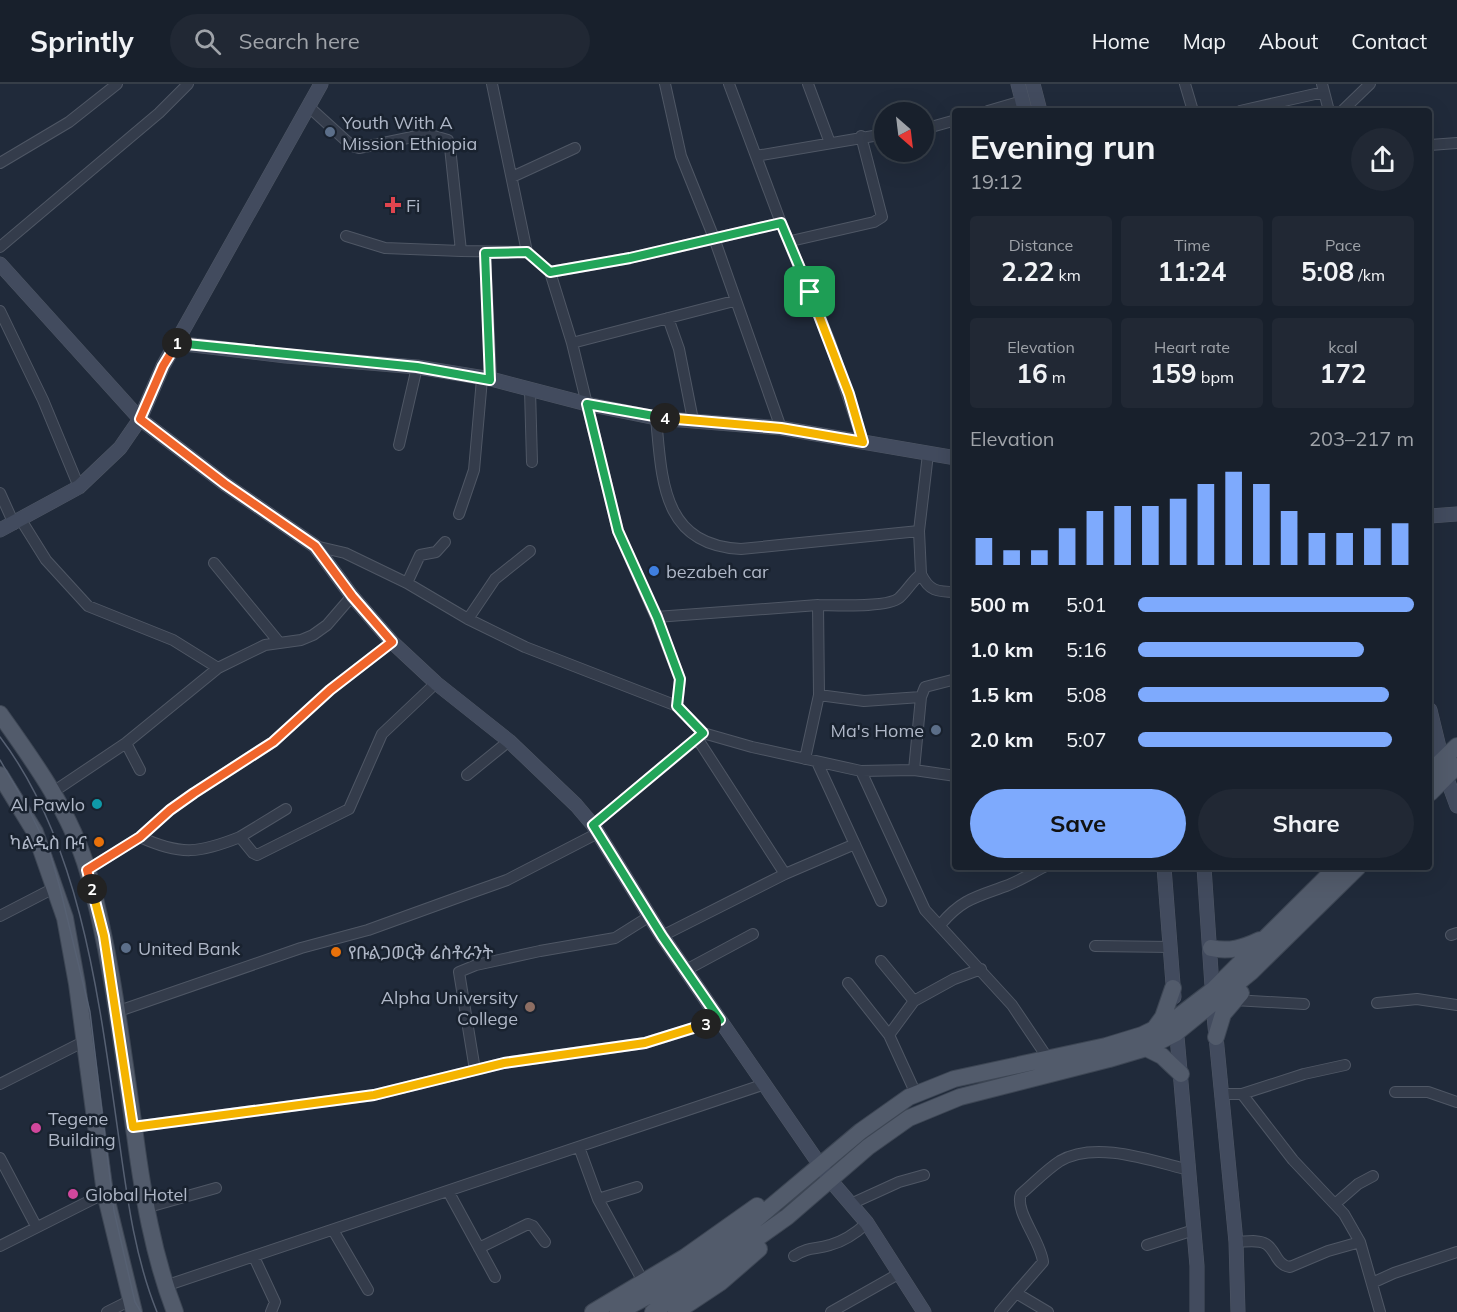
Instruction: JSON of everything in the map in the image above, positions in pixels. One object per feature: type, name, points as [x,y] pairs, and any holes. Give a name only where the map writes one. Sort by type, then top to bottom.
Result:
[{"type":"main road","points":[[0,714],[53,792],[87,870],[104,936],[145,1208],[165,1286],[175,1312]]},
{"type":"main road","points":[[1432,790],[1457,746]]},
{"type":"main road","points":[[0,775],[35,832],[56,887],[72,949],[105,1193],[131,1306]]},
{"type":"main road","points":[[1216,1037],[1223,1014],[1233,1000],[1265,968],[1269,944],[1334,870]]},
{"type":"main road","points":[[653,1312],[787,1217],[831,1181],[868,1146],[909,1118],[943,1102],[1146,1048],[1214,997],[1269,944],[1355,870]]},
{"type":"main road","points":[[1210,948],[1225,951],[1269,944]]},
{"type":"main road","points":[[1152,1031],[1163,1017],[1173,988]]},
{"type":"main road","points":[[618,1312],[652,1294],[742,1231],[821,1167],[861,1131],[916,1094],[954,1079],[1049,1060],[1176,1026]]},
{"type":"main road","points":[[1146,1048],[1162,1056],[1180,1074]]},
{"type":"main road","points":[[593,1312],[644,1283],[764,1201],[783,1196]]},
{"type":"main road","points":[[676,1312],[736,1269],[775,1235],[787,1217]]},
{"type":"street","points":[[0,163],[69,122],[117,84]]},
{"type":"street","points":[[0,247],[159,113],[188,84]]},
{"type":"street","points":[[0,530],[79,487],[120,448],[140,419],[163,366],[321,84]]},
{"type":"street","points":[[492,84],[527,252],[550,272],[572,344],[618,531],[657,617],[680,679],[677,706]]},
{"type":"street","points":[[664,84],[681,156],[714,237],[734,301],[781,428]]},
{"type":"street","points":[[729,84],[849,394],[863,442]]},
{"type":"street","points":[[808,84],[830,143]]},
{"type":"street","points":[[1185,84],[1192,108]]},
{"type":"street","points":[[1345,108],[1370,84]]},
{"type":"street","points":[[995,108],[1021,96],[1036,85],[1040,108]]},
{"type":"street","points":[[1251,108],[1323,88],[1328,108]]},
{"type":"street","points":[[309,107],[352,146],[359,148],[427,134],[448,140],[461,251]]},
{"type":"street","points":[[934,126],[952,121]]},
{"type":"street","points":[[756,156],[874,135]]},
{"type":"street","points":[[790,242],[874,222],[882,217],[861,136]]},
{"type":"street","points":[[1432,145],[1457,143]]},
{"type":"street","points":[[512,177],[575,148]]},
{"type":"street","points":[[550,272],[630,258],[781,223]]},
{"type":"street","points":[[346,236],[385,248],[485,253],[527,252]]},
{"type":"street","points":[[459,514],[474,470],[486,379],[485,253]]},
{"type":"street","points":[[0,264],[140,419],[225,484],[315,546],[352,596],[392,642],[436,683],[509,741],[595,829],[662,936],[821,1167],[831,1181],[853,1203],[867,1223],[924,1312]]},
{"type":"street","points":[[572,344],[734,301]]},
{"type":"street","points":[[0,311],[43,400],[79,487]]},
{"type":"street","points":[[668,318],[679,349],[693,420]]},
{"type":"street","points":[[176,343],[417,367],[486,379],[656,418],[781,428],[952,458]]},
{"type":"street","points":[[399,445],[417,367]]},
{"type":"street","points":[[530,390],[532,462]]},
{"type":"street","points":[[656,418],[665,488],[676,517],[686,530],[700,540],[722,548],[741,549],[919,531]]},
{"type":"street","points":[[928,454],[919,531],[921,574],[926,585],[933,591],[952,592]]},
{"type":"street","points":[[0,493],[17,522],[41,554],[88,606],[173,640],[218,668]]},
{"type":"street","points":[[1432,516],[1457,514]]},
{"type":"street","points":[[407,583],[420,555],[436,552],[445,542]]},
{"type":"street","points":[[315,546],[345,554],[407,583],[468,619],[525,647],[677,706],[700,736],[785,874]]},
{"type":"street","points":[[468,619],[495,579],[530,551]]},
{"type":"street","points":[[214,564],[278,641]]},
{"type":"street","points":[[657,617],[890,602],[901,596],[911,582],[921,574]]},
{"type":"street","points":[[53,792],[126,743],[218,668],[252,650],[278,641],[301,640],[313,634],[327,625],[352,596]]},
{"type":"street","points":[[805,759],[819,695],[818,605]]},
{"type":"street","points":[[87,870],[140,837],[178,804],[273,742],[330,690],[392,642]]},
{"type":"street","points":[[914,770],[921,697],[925,687],[952,680]]},
{"type":"street","points":[[240,837],[253,853],[264,854],[349,808],[382,734],[436,683]]},
{"type":"street","points":[[819,695],[864,701],[921,697]]},
{"type":"street","points":[[1432,731],[1457,806]]},
{"type":"street","points":[[700,736],[861,771],[914,770],[952,775]]},
{"type":"street","points":[[116,1012],[301,948],[368,930],[507,879],[595,829],[700,736]]},
{"type":"street","points":[[467,775],[509,741]]},
{"type":"street","points":[[126,743],[140,770]]},
{"type":"street","points":[[817,762],[881,901]]},
{"type":"street","points":[[861,771],[925,910],[941,924],[1012,1005],[1049,1060]]},
{"type":"street","points":[[140,837],[172,850],[185,852],[215,847],[240,837],[286,809]]},
{"type":"street","points":[[662,936],[785,874],[855,844]]},
{"type":"street","points":[[941,924],[953,910],[969,898],[1008,885],[1038,870]]},
{"type":"street","points":[[1164,870],[1194,1230],[1197,1312]]},
{"type":"street","points":[[1204,870],[1216,1037],[1236,1242],[1238,1312]]},
{"type":"street","points":[[0,916],[56,887]]},
{"type":"street","points":[[475,1070],[459,972],[476,965],[615,938],[650,916]]},
{"type":"street","points":[[686,970],[753,934]]},
{"type":"street","points":[[1095,946],[1171,947]]},
{"type":"street","points":[[881,961],[914,1001]]},
{"type":"street","points":[[889,1035],[914,1001],[954,979],[981,969]]},
{"type":"street","points":[[848,983],[889,1035],[916,1094]]},
{"type":"street","points":[[1377,1003],[1417,999],[1457,1005]]},
{"type":"street","points":[[1233,1000],[1304,1004]]},
{"type":"street","points":[[133,1127],[374,1095],[475,1070],[645,1043],[720,1020]]},
{"type":"street","points":[[0,1084],[86,1041]]},
{"type":"street","points":[[1223,1094],[1242,1094],[1304,1074],[1345,1065]]},
{"type":"street","points":[[165,1286],[765,1084]]},
{"type":"street","points":[[1395,1092],[1428,1092],[1457,1102]]},
{"type":"street","points":[[1242,1094],[1293,1160],[1352,1224],[1360,1242],[1380,1312]]},
{"type":"street","points":[[579,1147],[598,1199],[644,1283]]},
{"type":"street","points":[[1000,1312],[1043,1262],[1037,1239],[1020,1209],[1018,1199],[1060,1161],[1077,1154],[1123,1153],[1189,1170]]},
{"type":"street","points":[[0,1158],[36,1226]]},
{"type":"street","points":[[853,1203],[899,1182],[924,1175]]},
{"type":"street","points":[[1335,1204],[1358,1184],[1373,1176]]},
{"type":"street","points":[[598,1199],[637,1187]]},
{"type":"street","points":[[145,1208],[216,1188]]},
{"type":"street","points":[[448,1191],[495,1277]]},
{"type":"street","points":[[0,1246],[105,1193]]},
{"type":"street","points":[[794,1256],[808,1247],[821,1247],[844,1240],[867,1223]]},
{"type":"street","points":[[479,1248],[528,1224],[533,1226],[545,1242]]},
{"type":"street","points":[[333,1230],[368,1290]]},
{"type":"street","points":[[1147,1245],[1194,1230]]},
{"type":"street","points":[[1236,1242],[1258,1241],[1266,1244],[1278,1261],[1290,1267],[1328,1251],[1360,1242]]},
{"type":"street","points":[[1372,1283],[1394,1273],[1457,1252]]},
{"type":"street","points":[[254,1257],[275,1302],[271,1312]]},
{"type":"street","points":[[831,1312],[900,1273]]},
{"type":"street","points":[[1016,1293],[1048,1312]]},
{"type":"street","points":[[106,1312],[131,1306]]},
{"type":"tram line","points":[[0,737],[27,779],[50,824],[82,923],[102,1026],[131,1220],[142,1267],[157,1312]]},
{"type":"tram line","points":[[0,760],[28,808],[50,853],[60,888],[90,1012],[114,1211],[135,1302],[141,1312]]},
{"type":"place","name":"Youth With A Mission Ethiopia","points":[[330,132]]},
{"type":"place","name":"Fi","points":[[393,205]]},
{"type":"place","name":"bezabeh car","points":[[654,571]]},
{"type":"place","name":"Ma's Home","points":[[936,730]]},
{"type":"place","name":"Al Pawlo","points":[[97,804]]},
{"type":"place","name":"ካልዲስ ቡና","points":[[99,842]]},
{"type":"place","name":"United Bank","points":[[126,948]]},
{"type":"place","name":"የቡልጋወርቅ ሬስቶራንት","points":[[336,952]]},
{"type":"place","name":"Alpha University College","points":[[530,1007]]},
{"type":"place","name":"Tegene Building","points":[[36,1128]]},
{"type":"place","name":"Global Hotel","points":[[73,1194]]},
{"type":"route","points":[[781,223],[810,292],[849,394],[863,442],[781,428],[656,418],[587,404],[618,531],[657,617],[680,679],[681,688],[677,706],[703,733],[593,825],[662,936],[720,1020],[645,1043],[504,1063],[415,1087],[374,1095],[133,1127],[104,936],[87,870],[140,837],[170,810],[273,742],[330,690],[392,642],[352,596],[315,546],[225,484],[140,419],[163,366],[176,343],[286,356],[417,367],[490,380],[485,253],[527,252],[550,272],[630,258],[781,223]]}]
